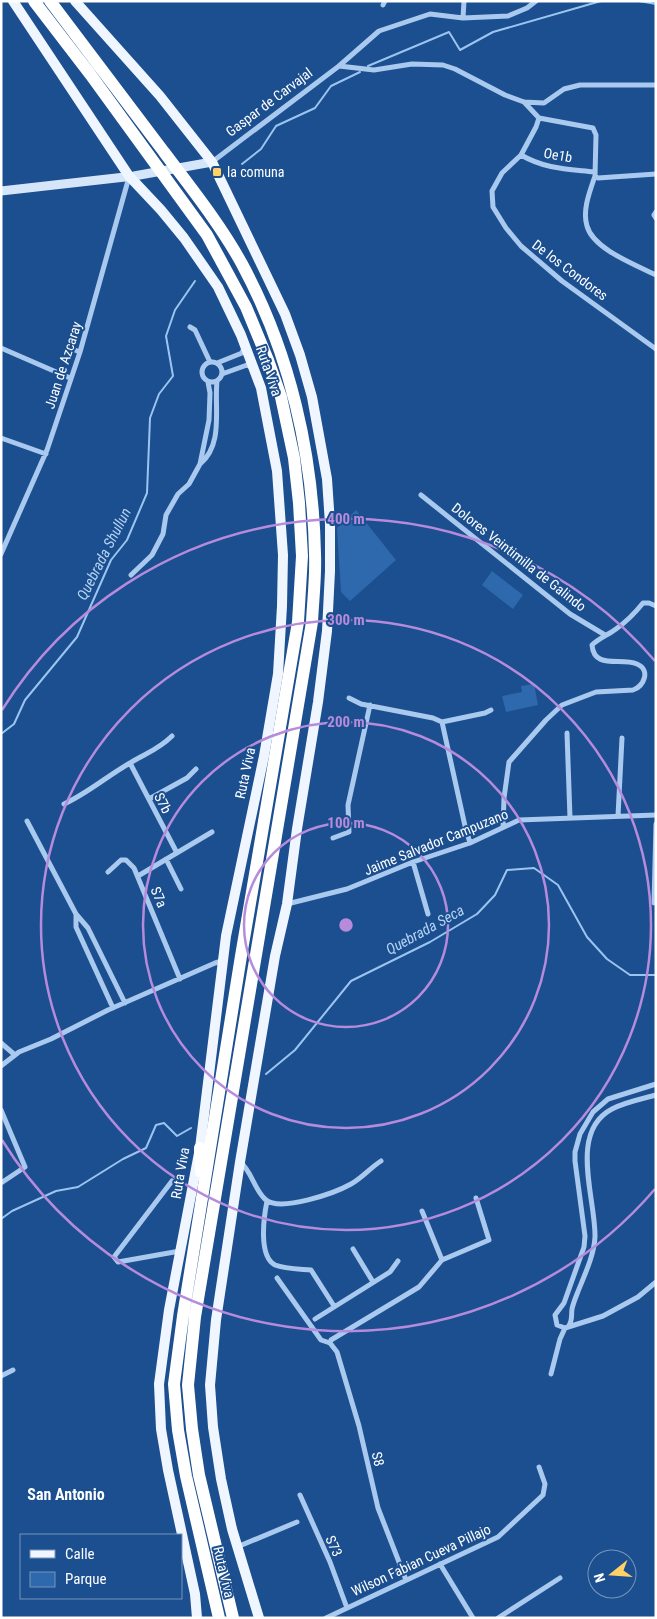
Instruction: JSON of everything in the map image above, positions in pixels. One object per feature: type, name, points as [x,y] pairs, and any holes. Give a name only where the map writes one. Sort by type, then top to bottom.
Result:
[{"type":"highway","name":"Ruta Viva","points":[[34,1],[90,74],[207,235],[246,307],[268,360],[281,397],[294,458],[302,556],[298,622],[201,1204],[174,1384],[178,1430],[186,1476],[219,1618]]},
{"type":"highway","name":"Ruta Viva","points":[[50,1],[218,223],[242,263],[260,300],[294,393],[307,456],[316,556],[312,622],[195,1316],[188,1386],[199,1475],[233,1618]]},
{"type":"highway","points":[[200,1148],[201,1204]]},
{"type":"main road","name":"Ruta Viva","points":[[13,1],[131,176],[184,238],[218,287],[254,369],[265,406],[277,471],[283,555],[278,674],[264,756],[226,936],[200,1148],[169,1310],[159,1384],[161,1429],[168,1470],[196,1594],[197,1618]]},
{"type":"main road","name":"Ruta Viva","points":[[75,1],[160,96],[209,163],[285,314],[300,355],[312,397],[326,479],[330,524],[330,561],[327,631],[318,702],[296,829],[287,904],[275,956],[240,1162],[216,1320],[210,1385],[213,1427],[221,1479],[238,1547],[259,1618]]},
{"type":"street","points":[[463,18],[464,1]]},
{"type":"street","points":[[527,8],[528,1]]},
{"type":"street","name":"Gaspar de Carvajal","points":[[1,191],[131,176],[209,163],[339,66],[379,31],[430,14],[463,18],[501,17],[516,14],[536,1]]},
{"type":"street","points":[[339,66],[374,70],[412,64],[430,63],[443,65],[455,69],[505,95],[524,102],[544,103],[564,89],[580,85],[656,85]]},
{"type":"street","points":[[524,102],[540,118],[593,128],[596,135],[594,174],[585,218],[590,233],[599,243],[621,258],[656,275]]},
{"type":"street","name":"De los Condores","points":[[540,118],[521,155],[502,173],[492,191],[493,207],[506,228],[521,246],[562,281],[641,336],[656,349]]},
{"type":"street","name":"Oe1b","points":[[521,155],[539,165],[594,174],[598,178],[656,174]]},
{"type":"street","points":[[656,174],[656,182]]},
{"type":"street","name":"Juan de Azcaray","points":[[1,554],[46,454],[80,352],[131,176]]},
{"type":"street","points":[[656,212],[654,216],[656,218]]},
{"type":"street","points":[[190,327],[195,330],[210,362]]},
{"type":"street","points":[[217,381],[208,382],[204,380],[201,373],[204,366],[210,362],[218,363],[242,353],[244,345]]},
{"type":"street","points":[[1,348],[70,378]]},
{"type":"street","points":[[72,349],[80,352]]},
{"type":"street","points":[[218,363],[222,374]]},
{"type":"street","points":[[200,464],[207,458],[214,442],[217,424],[217,381],[222,374],[247,365],[254,369]]},
{"type":"street","points":[[131,575],[152,556],[163,534],[166,515],[178,494],[190,484],[200,464],[209,420],[210,393],[208,382]]},
{"type":"street","points":[[1,438],[46,454]]},
{"type":"street","name":"Dolores Veintimilla de Galindo","points":[[421,495],[570,614],[605,635]]},
{"type":"street","points":[[24,505],[28,510]]},
{"type":"street","points":[[504,827],[504,798],[509,762],[546,720],[562,705],[596,692],[633,690],[643,683],[646,676],[644,670],[637,664],[606,661],[596,657],[592,652],[592,644],[616,629],[643,603],[656,606]]},
{"type":"street","points":[[349,698],[361,704],[433,718],[442,722],[491,710]]},
{"type":"street","points":[[333,838],[349,832],[348,805],[370,705]]},
{"type":"street","points":[[442,722],[470,843]]},
{"type":"street","points":[[567,733],[570,818]]},
{"type":"street","points":[[64,804],[130,763],[162,746],[172,736]]},
{"type":"street","points":[[618,816],[622,738]]},
{"type":"street","name":"S7b","points":[[130,763],[177,853]]},
{"type":"street","points":[[148,799],[187,778],[196,769]]},
{"type":"street","name":"Jaime Salvador Campuzano","points":[[287,904],[347,889],[413,862],[470,843],[519,820],[656,815]]},
{"type":"street","points":[[27,821],[76,914],[88,928],[125,1003]]},
{"type":"street","points":[[654,903],[656,824]]},
{"type":"street","name":"S7a","points":[[180,979],[138,876],[212,832]]},
{"type":"street","points":[[166,859],[181,889]]},
{"type":"street","points":[[108,872],[121,860],[126,860],[130,862],[138,876]]},
{"type":"street","points":[[413,862],[428,914]]},
{"type":"street","points":[[76,914],[76,927],[113,1008]]},
{"type":"street","points":[[1,1066],[15,1055],[113,1008],[222,962]]},
{"type":"street","points":[[1,1043],[15,1055]]},
{"type":"street","points":[[656,1084],[620,1094],[602,1103],[586,1120],[578,1138],[575,1161],[585,1236],[584,1247],[564,1304],[555,1315],[557,1325],[566,1327],[603,1316],[638,1297],[656,1282]]},
{"type":"street","points":[[551,1374],[560,1338],[572,1320],[572,1306],[593,1250],[595,1239],[586,1163],[590,1138],[604,1114],[612,1109],[656,1095]]},
{"type":"street","points":[[1,1110],[4,1123],[25,1167],[1,1183]]},
{"type":"street","points":[[240,1162],[246,1168],[267,1201],[281,1204],[314,1198],[349,1185],[381,1161]]},
{"type":"street","points":[[172,1181],[114,1257],[118,1262],[181,1251]]},
{"type":"street","points":[[330,1344],[331,1340],[337,1336],[419,1287],[442,1260],[489,1240],[476,1198]]},
{"type":"street","points":[[267,1201],[262,1231],[268,1256],[276,1265],[311,1270],[334,1306]]},
{"type":"street","points":[[422,1211],[442,1260]]},
{"type":"street","points":[[353,1249],[373,1282]]},
{"type":"street","points":[[315,1319],[390,1272],[398,1261]]},
{"type":"street","name":"S8","points":[[277,1278],[321,1340],[330,1344],[337,1352],[359,1426],[378,1508],[406,1580]]},
{"type":"street","points":[[1,1376],[13,1370]]},
{"type":"street","name":"Wilson Fabian Cueva Pillajo","points":[[326,1618],[498,1537],[543,1494],[545,1484],[539,1467]]},
{"type":"street","name":"S73","points":[[300,1494],[330,1562],[347,1608]]},
{"type":"street","points":[[238,1547],[297,1522]]},
{"type":"street","points":[[440,1564],[472,1618]]},
{"type":"street","points":[[498,1618],[560,1578]]},
{"type":"green space","points":[[356,510],[396,560],[350,601],[341,592],[337,528]]},
{"type":"green space","points":[[492,571],[523,595],[513,609],[482,585]]},
{"type":"green space","points":[[534,684],[538,705],[506,712],[502,696],[522,692],[521,686]]},
{"type":"waterway","name":"Quebrada Shullun","points":[[368,66],[449,32],[460,50],[493,32],[601,1]]},
{"type":"waterway","name":"Quebrada Shullun","points":[[639,1],[656,4]]},
{"type":"waterway","name":"Quebrada Shullun","points":[[242,164],[261,149],[276,126],[315,108],[331,86],[360,72]]},
{"type":"waterway","name":"Quebrada Shullun","points":[[1,734],[14,724],[25,700],[77,637],[111,560],[127,540],[147,493],[150,418],[159,394],[173,376],[166,336],[175,310],[195,281]]},
{"type":"waterway","name":"Quebrada Seca","points":[[266,1074],[295,1050],[351,981],[430,942],[477,914],[495,895],[507,870],[534,868],[558,885],[587,937],[607,959],[630,975],[656,975]]},
{"type":"waterway","name":"Quebrada Seca","points":[[1,1219],[12,1211],[56,1191],[78,1187],[123,1159],[146,1148],[156,1125],[164,1123],[177,1136],[191,1128]]},
{"type":"place","name":"la comuna","points":[[217,172]]},
{"type":"district","name":"San Antonio","points":[[66,1494]]}]
